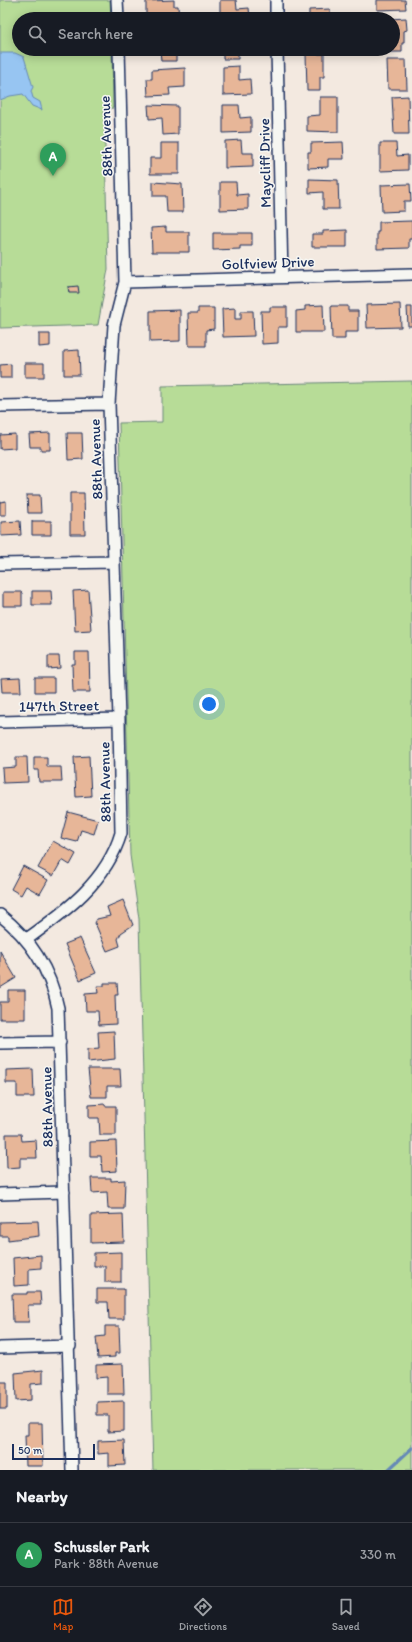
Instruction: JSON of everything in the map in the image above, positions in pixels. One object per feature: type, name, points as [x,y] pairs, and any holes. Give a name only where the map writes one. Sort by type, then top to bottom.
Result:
[{"type":"street","points":[[117,0],[118,12]]},
{"type":"street","points":[[276,0],[276,12]]},
{"type":"street","name":"88th Avenue","points":[[72,1470],[70,1346],[64,1192],[60,1023],[55,993],[44,965],[27,939],[55,918],[94,884],[116,850],[121,833],[122,820],[109,404],[114,325],[125,282],[119,56]]},
{"type":"street","name":"Maycliff Drive","points":[[277,56],[282,277]]},
{"type":"street","name":"Golfview Drive","points":[[125,282],[412,274]]},
{"type":"street","points":[[0,406],[109,404]]},
{"type":"street","points":[[0,564],[114,562]]},
{"type":"street","name":"147th Street","points":[[0,722],[119,719]]},
{"type":"street","points":[[0,915],[27,939]]},
{"type":"street","points":[[0,1043],[60,1042]]},
{"type":"street","points":[[0,1194],[64,1192]]},
{"type":"street","points":[[0,1348],[70,1346]]},
{"type":"green space","points":[[0,0],[110,0],[111,12],[12,12],[12,56],[112,56],[113,108],[104,109],[108,269],[98,325],[0,328]]},
{"type":"green space","points":[[412,381],[412,1470],[153,1470],[139,919],[130,855],[119,423],[162,422],[162,386]]},
{"type":"water","points":[[0,53],[12,53],[12,56],[24,57],[33,87],[31,91],[33,98],[40,102],[42,110],[32,106],[23,94],[10,96],[0,100]]},
{"type":"building","points":[[174,0],[174,6],[178,6],[178,12],[146,12],[146,1]]},
{"type":"building","points":[[220,0],[236,0],[237,9],[249,8],[249,12],[220,12]]},
{"type":"building","points":[[377,0],[405,0],[406,9],[377,10]]},
{"type":"building","points":[[330,9],[330,12],[309,12],[309,10]]},
{"type":"building","points":[[400,18],[406,18],[407,30],[404,31],[402,52],[400,52]]},
{"type":"building","points":[[161,56],[176,56],[176,61],[161,61]]},
{"type":"building","points":[[223,56],[238,56],[238,59],[223,59]]},
{"type":"building","points":[[306,56],[324,56],[324,77],[320,77],[320,90],[307,90]]},
{"type":"building","points":[[387,60],[406,60],[407,89],[388,89]]},
{"type":"building","points":[[239,66],[239,80],[250,79],[251,94],[223,95],[223,67]]},
{"type":"building","points":[[185,68],[185,87],[169,88],[170,95],[148,96],[147,79],[152,79],[152,70]]},
{"type":"building","points":[[408,96],[409,134],[394,134],[392,97]]},
{"type":"building","points":[[320,97],[338,97],[338,132],[307,131],[307,116],[320,115]]},
{"type":"building","points":[[148,105],[178,106],[178,134],[163,135],[162,118],[149,119]]},
{"type":"building","points":[[223,105],[239,105],[240,118],[251,117],[251,132],[223,133]]},
{"type":"building","points":[[241,140],[242,153],[253,153],[253,167],[225,168],[225,141]]},
{"type":"building","points":[[343,142],[344,159],[328,159],[328,167],[308,168],[308,152],[311,152],[311,143]]},
{"type":"building","points":[[161,143],[179,143],[179,174],[150,174],[150,158],[161,158]]},
{"type":"building","points":[[380,143],[396,143],[397,156],[408,155],[408,170],[380,171]]},
{"type":"building","points":[[309,179],[338,180],[339,209],[323,209],[323,192],[309,193]]},
{"type":"building","points":[[153,182],[182,184],[183,212],[167,212],[166,196],[153,196]]},
{"type":"building","points":[[220,182],[236,182],[237,195],[248,194],[248,209],[220,210]]},
{"type":"building","points":[[410,184],[411,201],[404,201],[404,211],[382,212],[381,185]]},
{"type":"building","points":[[412,221],[412,239],[409,239],[409,248],[377,249],[377,232],[379,232],[379,222]]},
{"type":"building","points":[[166,227],[166,232],[189,232],[189,252],[152,252],[151,228]]},
{"type":"building","points":[[347,230],[347,247],[312,247],[312,234],[323,234],[323,231]]},
{"type":"building","points":[[213,233],[252,233],[252,246],[240,246],[240,249],[213,250]]},
{"type":"building","points":[[78,286],[79,293],[69,293],[68,287]]},
{"type":"building","points":[[400,304],[401,327],[367,328],[366,305]]},
{"type":"building","points":[[323,305],[324,332],[296,332],[296,311],[305,310],[305,306]]},
{"type":"building","points":[[331,306],[348,306],[348,311],[358,311],[358,332],[345,332],[345,339],[332,339]]},
{"type":"building","points":[[270,307],[287,307],[287,327],[278,327],[278,343],[262,344],[261,311],[270,311]]},
{"type":"building","points":[[407,307],[412,307],[412,326],[408,326]]},
{"type":"building","points":[[198,308],[214,308],[214,329],[206,330],[206,346],[189,346],[188,313],[198,313]]},
{"type":"building","points":[[235,308],[235,319],[241,319],[241,311],[253,311],[254,336],[223,337],[222,309]]},
{"type":"building","points":[[180,310],[180,341],[150,342],[150,311]]},
{"type":"building","points":[[39,334],[50,334],[50,346],[39,347]]},
{"type":"building","points":[[79,350],[80,375],[64,375],[64,351]]},
{"type":"building","points":[[25,363],[44,363],[44,377],[25,377]]},
{"type":"building","points":[[11,364],[11,378],[0,378],[0,365]]},
{"type":"building","points":[[50,433],[50,450],[41,450],[41,447],[30,447],[29,434]]},
{"type":"building","points":[[67,433],[82,433],[83,459],[68,460]]},
{"type":"building","points":[[15,434],[15,448],[0,449],[0,435]]},
{"type":"building","points":[[70,493],[84,493],[85,534],[70,534]]},
{"type":"building","points":[[27,495],[40,495],[41,513],[28,513]]},
{"type":"building","points":[[6,501],[6,515],[0,515],[0,502]]},
{"type":"building","points":[[20,521],[21,535],[1,536],[1,522]]},
{"type":"building","points":[[32,521],[51,521],[51,535],[32,535]]},
{"type":"building","points":[[88,590],[91,630],[75,631],[73,591]]},
{"type":"building","points":[[32,591],[51,591],[52,605],[32,605]]},
{"type":"building","points":[[3,592],[22,592],[22,606],[3,606]]},
{"type":"building","points":[[75,652],[89,652],[90,692],[73,692],[72,664],[75,664]]},
{"type":"building","points":[[48,656],[59,656],[60,668],[48,669]]},
{"type":"building","points":[[20,678],[21,692],[2,692],[1,679]]},
{"type":"building","points":[[35,678],[54,678],[54,692],[35,692]]},
{"type":"building","points":[[89,756],[91,796],[76,797],[74,757]]},
{"type":"building","points":[[16,757],[27,757],[28,782],[3,783],[2,768],[16,767]]},
{"type":"building","points":[[34,757],[47,757],[47,767],[61,767],[62,782],[39,782],[38,770],[34,770]]},
{"type":"building","points":[[68,812],[98,820],[94,834],[81,830],[77,842],[61,838]]},
{"type":"building","points":[[53,841],[76,854],[70,865],[62,860],[53,876],[38,868]]},
{"type":"building","points":[[23,866],[48,880],[40,894],[26,886],[21,895],[11,889]]},
{"type":"building","points":[[123,900],[133,925],[121,933],[118,939],[120,946],[107,951],[95,923],[97,919],[110,916],[107,907]]},
{"type":"building","points":[[80,938],[96,973],[80,980],[65,944]]},
{"type":"building","points":[[0,951],[16,978],[0,988]]},
{"type":"building","points":[[104,983],[117,983],[118,995],[115,995],[116,1024],[99,1025],[98,1011],[86,1011],[85,994],[98,993],[97,986],[104,986]]},
{"type":"building","points":[[8,990],[25,990],[25,1019],[0,1019],[0,1002],[8,1002]]},
{"type":"building","points":[[114,1031],[115,1059],[88,1062],[88,1049],[99,1048],[98,1032]]},
{"type":"building","points":[[33,1069],[34,1097],[17,1097],[17,1083],[6,1083],[6,1070]]},
{"type":"building","points":[[88,1069],[120,1069],[121,1086],[107,1086],[107,1097],[91,1097]]},
{"type":"building","points":[[105,1104],[105,1106],[116,1106],[116,1135],[100,1135],[99,1118],[89,1118],[89,1105]]},
{"type":"building","points":[[6,1134],[21,1134],[22,1141],[36,1140],[37,1158],[20,1158],[20,1167],[7,1168]]},
{"type":"building","points":[[116,1141],[117,1171],[102,1172],[101,1156],[90,1156],[90,1142]]},
{"type":"building","points":[[91,1178],[111,1178],[111,1181],[125,1180],[124,1209],[108,1209],[107,1192],[92,1193]]},
{"type":"building","points":[[123,1214],[124,1242],[91,1243],[91,1215]]},
{"type":"building","points":[[38,1221],[39,1236],[8,1240],[8,1236],[0,1236],[0,1222]]},
{"type":"building","points":[[121,1252],[121,1282],[105,1282],[105,1266],[94,1266],[94,1253]]},
{"type":"building","points":[[41,1255],[41,1268],[29,1269],[29,1285],[14,1286],[13,1258]]},
{"type":"building","points":[[97,1289],[124,1289],[124,1319],[109,1319],[108,1302],[97,1302]]},
{"type":"building","points":[[27,1292],[40,1292],[41,1305],[28,1305],[29,1322],[13,1322],[12,1294],[27,1294]]},
{"type":"building","points":[[105,1326],[119,1326],[120,1353],[115,1353],[115,1357],[98,1358],[96,1337],[105,1336]]},
{"type":"building","points":[[123,1364],[124,1394],[107,1394],[107,1377],[96,1378],[96,1365]]},
{"type":"building","points":[[43,1370],[43,1383],[31,1384],[31,1400],[16,1401],[15,1373]]},
{"type":"building","points":[[0,1382],[7,1382],[7,1409],[0,1409]]},
{"type":"building","points":[[124,1401],[124,1431],[108,1432],[108,1415],[97,1415],[97,1402]]},
{"type":"building","points":[[28,1423],[42,1423],[43,1466],[26,1466],[25,1435],[28,1435]]},
{"type":"building","points":[[124,1440],[125,1465],[109,1466],[109,1453],[98,1454],[98,1441]]},
{"type":"waterway","points":[[388,1470],[412,1448]]},
{"type":"place","name":"Schussler Park","points":[[53,176]]}]
